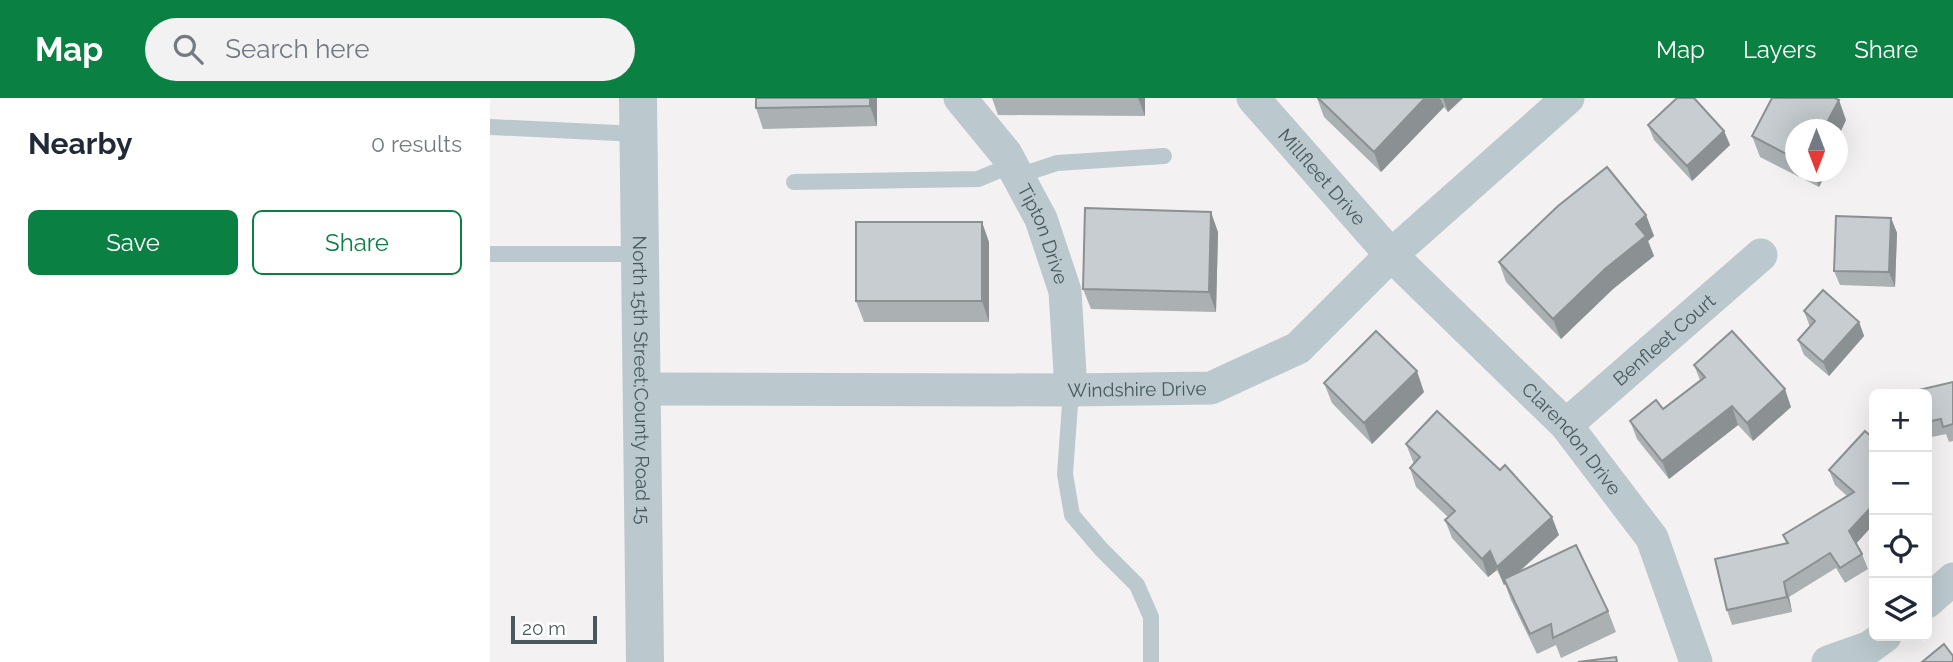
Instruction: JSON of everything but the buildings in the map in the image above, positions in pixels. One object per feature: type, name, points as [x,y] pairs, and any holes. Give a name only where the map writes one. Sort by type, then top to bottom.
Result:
[{"type":"street","name":"Tipton Drive","points":[[960,98],[1006,155],[1041,219],[1065,291],[1070,390]]},
{"type":"street","name":"Millfleet Drive","points":[[1253,98],[1391,254]]},
{"type":"street","name":"Windshire Drive","points":[[640,389],[1211,388],[1298,348],[1391,254],[1568,98]]},
{"type":"street","name":"North 15th Street;County Road 15","points":[[638,116],[645,662]]},
{"type":"street","name":"Clarendon Drive","points":[[1391,254],[1566,425],[1652,538],[1696,662]]},
{"type":"street","name":"Benfleet Court","points":[[1566,425],[1761,254]]},
{"type":"street","points":[[1932,598],[1953,579]]},
{"type":"street","points":[[1828,662],[1870,647],[1878,641]]},
{"type":"lane","points":[[490,127],[638,116]]},
{"type":"lane","points":[[793,182],[978,179],[1057,163],[1164,156]]},
{"type":"lane","points":[[490,254],[639,254]]},
{"type":"lane","points":[[1070,390],[1065,474],[1072,516],[1138,585],[1151,617],[1151,662]]}]
